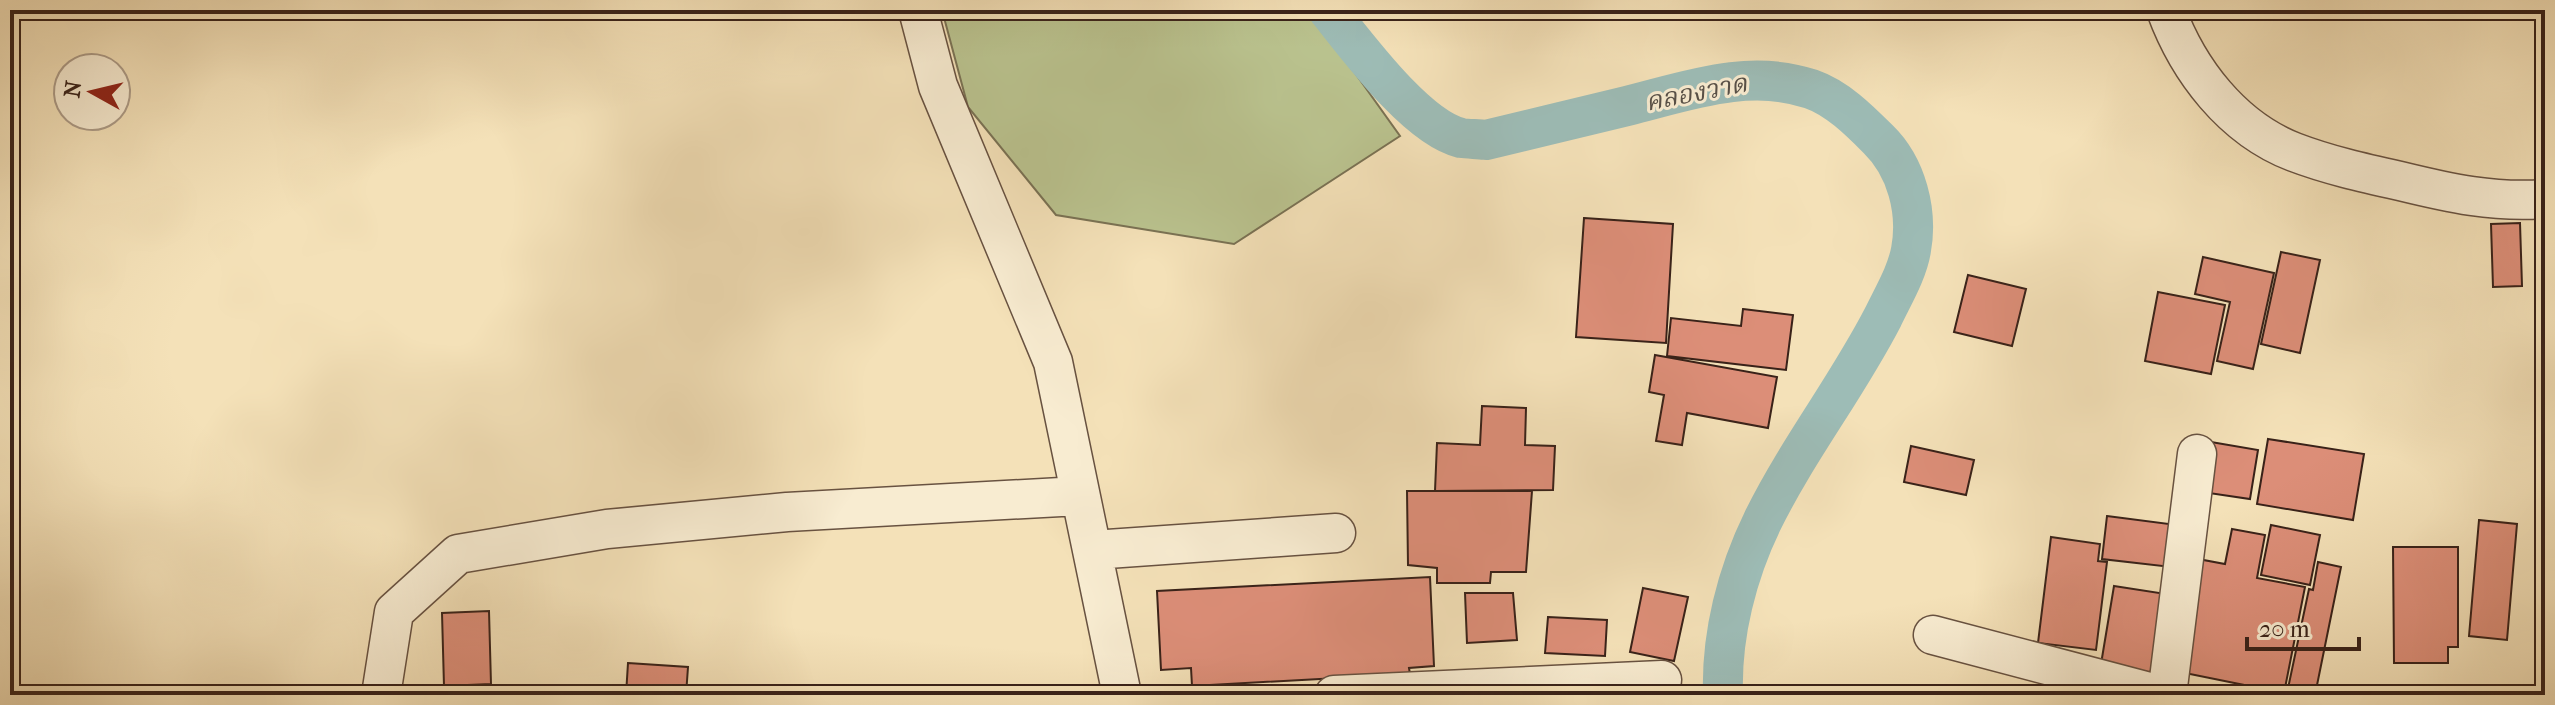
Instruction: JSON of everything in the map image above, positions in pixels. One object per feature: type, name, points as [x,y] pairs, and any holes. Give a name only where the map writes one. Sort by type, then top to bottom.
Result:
[{"type":"street","points":[[918,10],[938,86],[1053,362],[1122,695]]},
{"type":"street","points":[[2166,10],[2181,45],[2207,85],[2235,114],[2270,141],[2336,166],[2472,198],[2510,201],[2545,199]]},
{"type":"street","points":[[1933,635],[2164,695],[2197,454]]},
{"type":"street","points":[[381,695],[394,612],[458,554],[622,527],[787,512],[1079,496]]},
{"type":"street","points":[[1093,550],[1336,533]]},
{"type":"street","points":[[1334,695],[1662,680]]},
{"type":"green space","points":[[942,10],[1310,10],[1400,136],[1234,244],[1056,215],[968,107]]},
{"type":"building","points":[[1584,218],[1673,224],[1666,343],[1576,337]]},
{"type":"building","points":[[2520,223],[2522,286],[2493,287],[2491,224]]},
{"type":"building","points":[[2281,252],[2320,260],[2300,353],[2261,344]]},
{"type":"building","points":[[2203,257],[2274,273],[2253,369],[2217,361],[2230,302],[2195,294]]},
{"type":"building","points":[[1968,275],[2026,289],[2012,346],[1954,332]]},
{"type":"building","points":[[2158,292],[2225,305],[2211,374],[2145,361]]},
{"type":"building","points":[[1743,309],[1793,315],[1786,370],[1667,356],[1671,318],[1741,326]]},
{"type":"building","points":[[1655,355],[1777,377],[1768,428],[1687,413],[1682,445],[1656,441],[1664,395],[1649,392]]},
{"type":"building","points":[[1482,406],[1526,408],[1525,445],[1555,446],[1553,490],[1435,491],[1437,443],[1480,445]]},
{"type":"building","points":[[2268,439],[2364,454],[2353,520],[2257,504]]},
{"type":"building","points":[[2211,442],[2258,450],[2250,499],[2202,492]]},
{"type":"building","points":[[1911,446],[1974,460],[1966,495],[1904,482]]},
{"type":"building","points":[[1407,491],[1532,491],[1526,572],[1491,572],[1490,583],[1437,583],[1437,568],[1408,565]]},
{"type":"building","points":[[2107,516],[2177,525],[2171,567],[2102,559]]},
{"type":"building","points":[[2479,520],[2517,524],[2507,640],[2469,636]]},
{"type":"building","points":[[2271,525],[2320,535],[2310,585],[2261,575]]},
{"type":"building","points":[[2232,529],[2265,535],[2257,578],[2305,587],[2284,693],[2175,671],[2198,559],[2225,564]]},
{"type":"building","points":[[2051,537],[2100,544],[2098,561],[2107,562],[2096,650],[2038,643]]},
{"type":"building","points":[[2393,547],[2458,547],[2458,647],[2448,647],[2448,663],[2394,663]]},
{"type":"building","points":[[2545,555],[2545,669],[2541,669],[2535,556]]},
{"type":"building","points":[[2318,562],[2341,567],[2315,695],[2295,695],[2287,693],[2309,589],[2313,590]]},
{"type":"building","points":[[1430,577],[1434,666],[1409,668],[1410,674],[1192,686],[1191,668],[1161,670],[1157,591]]},
{"type":"building","points":[[2114,586],[2166,594],[2153,673],[2101,664]]},
{"type":"building","points":[[1643,588],[1688,597],[1674,661],[1630,652]]},
{"type":"building","points":[[1465,593],[1513,593],[1517,640],[1467,643]]},
{"type":"building","points":[[489,611],[491,684],[444,686],[442,613]]},
{"type":"building","points":[[1548,617],[1607,620],[1605,656],[1545,653]]},
{"type":"building","points":[[628,663],[688,667],[686,695],[626,695]]},
{"type":"waterway","name":"คลองวาด","points":[[1328,10],[1407,102],[1444,131],[1461,138],[1486,140],[1695,88],[1765,81],[1811,89],[1830,98],[1871,132],[1896,163],[1908,191],[1913,221],[1906,267],[1869,343],[1791,468],[1754,540],[1732,605],[1725,650],[1723,695]]}]
